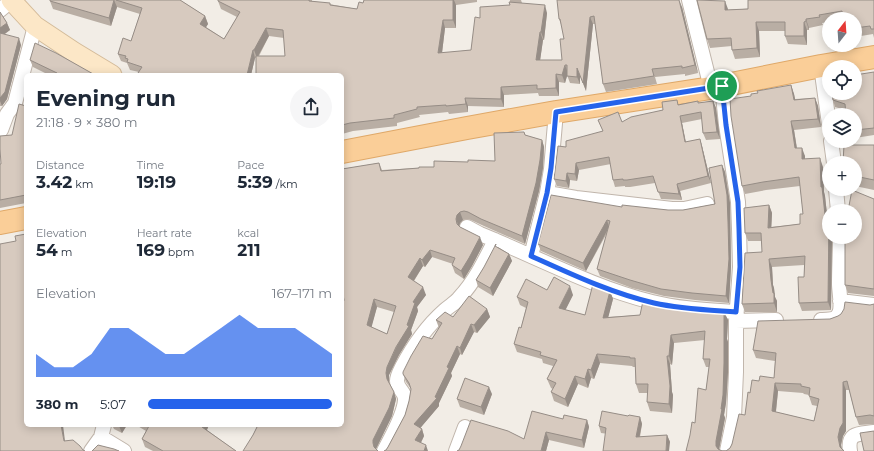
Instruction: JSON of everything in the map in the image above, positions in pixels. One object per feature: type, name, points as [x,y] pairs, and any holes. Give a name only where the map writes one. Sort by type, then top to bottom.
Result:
[{"type":"main road","points":[[11,0],[36,26],[74,52],[109,73]]},
{"type":"main road","points":[[344,152],[556,112],[716,87],[874,57]]},
{"type":"main road","points":[[0,223],[24,218]]},
{"type":"street","points":[[0,10],[11,0]]},
{"type":"street","points":[[688,0],[716,87],[726,125],[738,202],[740,267],[736,316],[736,372],[734,417],[727,451]]},
{"type":"street","points":[[1,130],[7,114],[15,103],[36,26]]},
{"type":"street","points":[[821,66],[827,108]]},
{"type":"street","points":[[531,256],[547,193],[551,168],[556,112]]},
{"type":"street","points":[[547,193],[576,198],[672,209],[684,209],[707,204]]},
{"type":"street","points":[[467,227],[604,288],[653,303],[736,316],[788,320]]},
{"type":"street","points":[[384,451],[392,437],[405,401],[405,395],[397,382],[398,375],[402,367],[430,325],[460,298],[470,285],[494,240]]},
{"type":"street","points":[[810,320],[833,319],[838,317],[840,313],[840,244]]},
{"type":"street","points":[[840,301],[874,305]]},
{"type":"street","points":[[456,451],[465,427]]},
{"type":"street","points":[[91,451],[103,431],[124,451]]},
{"type":"street","points":[[850,451],[849,442],[851,437],[874,432]]},
{"type":"building","points":[[50,0],[114,0],[109,18]]},
{"type":"building","points":[[116,0],[180,0],[205,16],[200,24],[224,39],[240,12],[218,0],[309,0],[357,9],[359,2],[363,3],[364,0],[453,0],[453,20],[443,20],[438,53],[471,50],[475,17],[480,18],[480,7],[510,5],[509,2],[545,5],[536,60],[562,60],[560,39],[564,39],[559,19],[557,0],[679,0],[695,65],[682,68],[682,66],[652,69],[654,76],[603,84],[594,16],[590,17],[583,83],[577,68],[577,77],[567,76],[567,65],[565,65],[562,75],[556,74],[556,88],[537,89],[537,85],[501,87],[501,99],[465,98],[466,104],[417,107],[417,109],[394,115],[394,118],[344,124],[344,73],[256,73],[256,56],[285,56],[283,30],[266,28],[253,50],[247,73],[138,73],[142,67],[127,62],[128,59],[125,58],[126,56],[118,54],[123,38],[131,41],[142,8]]},
{"type":"building","points":[[697,0],[725,1],[725,10],[748,9],[748,0],[874,0],[874,29],[871,29],[870,26],[862,27],[862,12],[822,12],[822,14],[819,15],[820,17],[806,19],[804,22],[804,36],[785,36],[785,22],[756,22],[757,48],[732,50],[731,38],[707,39]]},
{"type":"building","points":[[0,12],[7,23],[0,28]]},
{"type":"building","points":[[0,33],[19,38],[5,92],[0,98]]},
{"type":"building","points":[[35,43],[91,73],[57,73],[30,60]]},
{"type":"building","points":[[874,72],[874,128],[862,129],[862,108],[845,108],[845,104],[833,100],[862,100],[862,74]]},
{"type":"building","points":[[791,85],[794,100],[815,98],[818,119],[791,121],[795,148],[802,148],[802,159],[820,158],[821,187],[824,204],[822,204],[822,244],[829,244],[828,302],[799,303],[798,277],[804,277],[805,256],[769,259],[774,303],[742,304],[745,253],[762,252],[761,233],[745,233],[744,208],[769,205],[768,228],[800,224],[800,214],[803,214],[799,177],[742,186],[731,116],[730,99],[751,96],[751,94],[758,93],[757,91]]},
{"type":"building","points":[[677,100],[678,105],[698,101],[698,103],[713,101],[717,132],[703,133],[701,112],[680,116],[685,142],[700,139],[708,176],[677,184],[679,194],[658,192],[653,176],[627,180],[613,180],[609,157],[576,163],[575,174],[567,173],[566,181],[554,179],[558,146],[566,147],[566,141],[603,131],[598,120],[618,112],[622,122],[631,117],[663,110],[662,102]]},
{"type":"building","points":[[19,104],[24,105],[24,195],[0,200],[0,136],[12,135]]},
{"type":"building","points":[[524,132],[525,135],[542,140],[536,183],[522,236],[464,211],[457,215],[457,224],[480,237],[461,271],[452,265],[455,258],[430,250],[422,260],[420,258],[408,277],[423,287],[413,302],[415,303],[407,325],[409,326],[396,347],[387,367],[387,379],[394,392],[389,408],[373,440],[374,447],[378,451],[243,451],[257,427],[344,427],[344,169],[379,163],[381,171],[434,167],[434,161],[495,161],[494,133]],"holes":[[[374,299],[396,306],[387,334],[367,325]]]},
{"type":"building","points":[[862,145],[874,145],[874,180],[862,177],[862,156],[843,156],[844,148],[862,148]]},
{"type":"building","points":[[722,165],[727,195],[728,222],[729,259],[726,296],[661,289],[597,269],[610,221],[607,220],[583,263],[538,244],[551,195],[622,207],[622,205],[668,210],[683,210],[715,204],[709,168]]},
{"type":"building","points":[[862,194],[874,199],[874,289],[845,285],[845,244],[862,244],[862,204],[849,204],[851,196],[862,196]]},
{"type":"building","points":[[24,234],[24,427],[61,427],[64,441],[73,440],[85,451],[0,451],[0,244],[16,241],[15,236]]},
{"type":"building","points":[[496,244],[495,246],[509,254],[490,288],[476,280]]},
{"type":"building","points":[[554,277],[570,286],[559,308],[585,315],[593,284],[610,291],[603,318],[640,315],[643,301],[679,308],[724,312],[723,395],[716,441],[716,446],[722,451],[686,451],[692,422],[695,423],[698,388],[706,390],[710,359],[703,359],[705,331],[671,335],[669,356],[667,356],[670,386],[669,404],[647,402],[648,384],[636,384],[635,358],[597,354],[591,370],[588,369],[585,379],[575,376],[565,399],[551,392],[556,383],[547,379],[557,360],[540,355],[541,352],[514,344],[519,327],[521,328],[528,302],[517,297],[526,279],[547,290]]},
{"type":"building","points":[[469,296],[487,309],[474,325],[471,324],[460,348],[457,346],[447,367],[449,368],[435,397],[437,398],[414,424],[422,429],[415,440],[426,445],[424,451],[384,451],[388,447],[405,415],[409,401],[411,389],[403,372],[411,356],[423,336],[432,339],[442,323],[436,320],[445,312],[453,317]]},
{"type":"building","points":[[845,302],[870,305],[874,304],[874,416],[870,415],[856,417],[847,381],[843,382],[843,423],[838,437],[840,447],[844,451],[726,451],[732,444],[739,414],[745,415],[748,392],[750,393],[752,380],[759,381],[760,376],[774,378],[776,353],[753,350],[758,321],[830,319],[841,314],[844,309]],"holes":[[[775,383],[801,384],[801,386],[810,388],[809,396],[819,399],[814,421],[772,411]]]},
{"type":"building","points":[[465,378],[489,387],[481,407],[457,399]]},
{"type":"building","points":[[532,411],[563,419],[564,415],[587,420],[582,440],[546,432],[541,451],[457,451],[461,446],[471,420],[508,431],[524,439]]},
{"type":"building","points":[[602,411],[640,417],[636,437],[667,435],[666,451],[603,451],[606,428],[599,426]]},
{"type":"building","points":[[148,427],[202,427],[236,451],[163,451],[142,439]]},
{"type":"building","points":[[874,431],[874,451],[864,451],[860,433]]},
{"type":"building","points":[[98,445],[114,449],[119,451],[92,451]]},
{"type":"route","points":[[722,86],[726,125],[738,202],[740,267],[736,312],[696,310],[653,303],[604,288],[531,256],[547,193],[551,168],[556,112],[722,86]]}]
